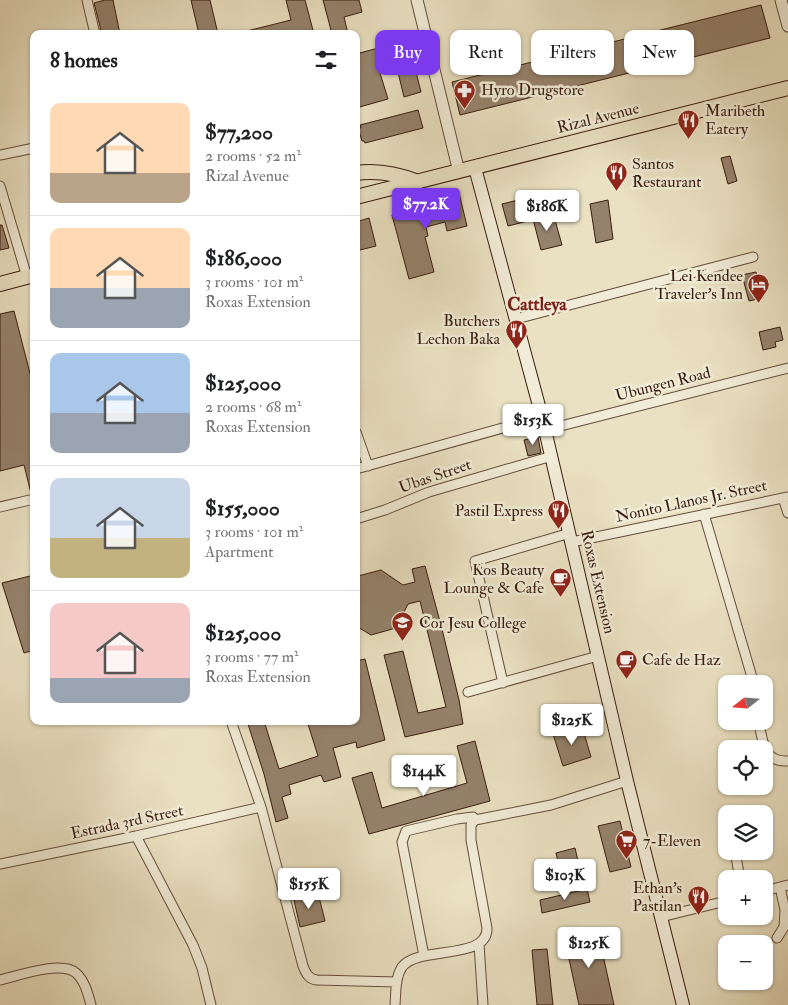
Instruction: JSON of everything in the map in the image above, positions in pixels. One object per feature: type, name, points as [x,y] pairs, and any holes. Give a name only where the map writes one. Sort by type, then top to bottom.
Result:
[{"type":"main road","name":"Rizal Avenue","points":[[360,196],[788,88]]},
{"type":"main road","name":"Roxas Extension","points":[[475,168],[552,456],[627,781],[683,1005]]},
{"type":"main road","points":[[360,172],[391,174],[418,182]]},
{"type":"main road","points":[[0,284],[30,276]]},
{"type":"street","points":[[87,0],[94,30]]},
{"type":"street","points":[[417,0],[459,172]]},
{"type":"street","points":[[782,0],[788,26]]},
{"type":"street","points":[[0,155],[30,149]]},
{"type":"street","points":[[0,186],[30,276]]},
{"type":"street","points":[[516,319],[753,257]]},
{"type":"street","name":"Ubungen Road","points":[[360,468],[788,368]]},
{"type":"street","points":[[360,443],[368,466]]},
{"type":"street","name":"Ubas Street","points":[[360,517],[385,510],[429,492],[552,456]]},
{"type":"street","points":[[786,497],[788,513]]},
{"type":"street","name":"Nonito Llanos Jr. Street","points":[[503,683],[475,561],[571,537],[704,514],[786,497]]},
{"type":"street","points":[[0,508],[30,500]]},
{"type":"street","points":[[704,514],[751,675]]},
{"type":"street","points":[[468,692],[598,656]]},
{"type":"street","points":[[232,725],[260,807],[307,976],[313,980],[397,982]]},
{"type":"street","points":[[760,730],[766,750],[771,758],[779,761],[788,761]]},
{"type":"street","points":[[424,956],[402,842],[406,831],[457,818],[473,817],[475,820],[543,807],[627,781]]},
{"type":"street","name":"Estrada 3rd Street","points":[[0,864],[136,836],[260,807]]},
{"type":"street","points":[[395,1005],[397,982],[400,972],[405,965],[412,960],[424,956],[464,949],[479,944],[485,939],[487,934],[471,840],[471,826],[475,820]]},
{"type":"street","points":[[136,836],[192,945],[202,968],[211,1005]]},
{"type":"street","points":[[778,938],[784,927],[784,886]]},
{"type":"street","points":[[661,917],[718,903]]},
{"type":"street","points":[[479,944],[483,1005]]},
{"type":"street","points":[[0,980],[46,970],[67,968],[82,981],[91,1005]]},
{"type":"building","points":[[113,0],[119,30],[101,30],[94,3]]},
{"type":"building","points":[[191,0],[210,0],[217,30],[198,30]]},
{"type":"building","points":[[286,0],[305,0],[313,30],[251,30],[291,20]]},
{"type":"building","points":[[323,0],[359,0],[362,12],[344,17],[347,30],[331,30]]},
{"type":"building","points":[[761,5],[770,38],[694,57],[694,30],[661,30]]},
{"type":"building","points":[[624,39],[624,74],[460,115],[452,82],[480,75],[521,75],[521,65],[531,62],[531,75],[614,75],[614,42]]},
{"type":"building","points":[[375,49],[375,75],[381,75],[388,99],[360,107],[360,53]]},
{"type":"building","points":[[399,75],[417,75],[421,92],[404,97]]},
{"type":"building","points":[[418,110],[423,128],[365,143],[362,141],[360,134],[360,125]]},
{"type":"building","points":[[730,156],[737,181],[728,184],[721,158]]},
{"type":"building","points":[[459,193],[467,226],[447,231],[445,222],[426,227],[428,236],[425,237],[434,272],[409,279],[392,215],[424,207],[423,200]]},
{"type":"building","points":[[522,199],[528,221],[508,226],[502,204]]},
{"type":"building","points":[[608,200],[613,239],[596,243],[590,204]]},
{"type":"building","points":[[553,213],[562,245],[541,250],[533,219]]},
{"type":"building","points":[[369,218],[376,246],[360,250],[360,221]]},
{"type":"building","points":[[0,225],[2,225],[9,248],[0,250]]},
{"type":"building","points":[[756,272],[763,298],[749,301],[742,275]]},
{"type":"building","points":[[14,311],[30,373],[30,489],[24,465],[0,471],[0,314]]},
{"type":"building","points":[[780,327],[783,340],[775,342],[776,347],[763,350],[759,332]]},
{"type":"building","points":[[538,437],[541,453],[528,456],[524,440]]},
{"type":"building","points":[[425,566],[442,629],[463,724],[405,737],[384,655],[403,651],[418,713],[446,707],[420,601],[408,604],[396,628],[371,635],[360,628],[360,575],[381,570],[403,585],[415,582],[412,569]]},
{"type":"building","points":[[30,576],[30,651],[24,653],[2,583]]},
{"type":"building","points":[[365,659],[385,740],[357,748],[356,742],[333,748],[341,777],[324,782],[321,775],[289,785],[291,794],[282,797],[288,818],[276,822],[264,774],[248,725],[265,725],[279,769],[318,756],[308,725],[360,725],[360,660]]},
{"type":"building","points":[[582,726],[591,757],[563,766],[553,734]]},
{"type":"building","points":[[475,741],[490,801],[369,834],[352,778],[372,772],[382,808],[467,783],[457,746]]},
{"type":"building","points":[[620,821],[631,867],[610,872],[598,826]]},
{"type":"building","points":[[575,848],[579,865],[573,867],[575,875],[562,878],[556,853]]},
{"type":"building","points":[[587,889],[590,902],[542,913],[540,900]]},
{"type":"building","points":[[318,893],[325,921],[300,927],[294,900]]},
{"type":"building","points":[[597,928],[614,1005],[579,1005],[564,936]]},
{"type":"building","points":[[547,949],[553,1005],[537,1005],[532,950]]},
{"type":"place","name":"Hyro Drugstore","points":[[465,109]]},
{"type":"place","name":"Maribeth Eatery","points":[[689,139]]},
{"type":"place","name":"Santos Restaurant","points":[[616,192]]},
{"type":"place","name":"Lei Kendee Traveler's Inn","points":[[759,304]]},
{"type":"place","name":"Butchers Lechon Baka","points":[[516,349]]},
{"type":"place","name":"Pastil Express","points":[[559,530]]},
{"type":"place","name":"Kos Beauty Lounge & Cafe","points":[[560,598]]},
{"type":"place","name":"Cor Jesu College","points":[[403,642]]},
{"type":"place","name":"Cafe de Haz","points":[[626,679]]},
{"type":"place","name":"7-Eleven","points":[[627,860]]},
{"type":"place","name":"Ethan's Pastilan","points":[[698,916]]},
{"type":"district","name":"Cattleya","points":[[537,304]]}]
